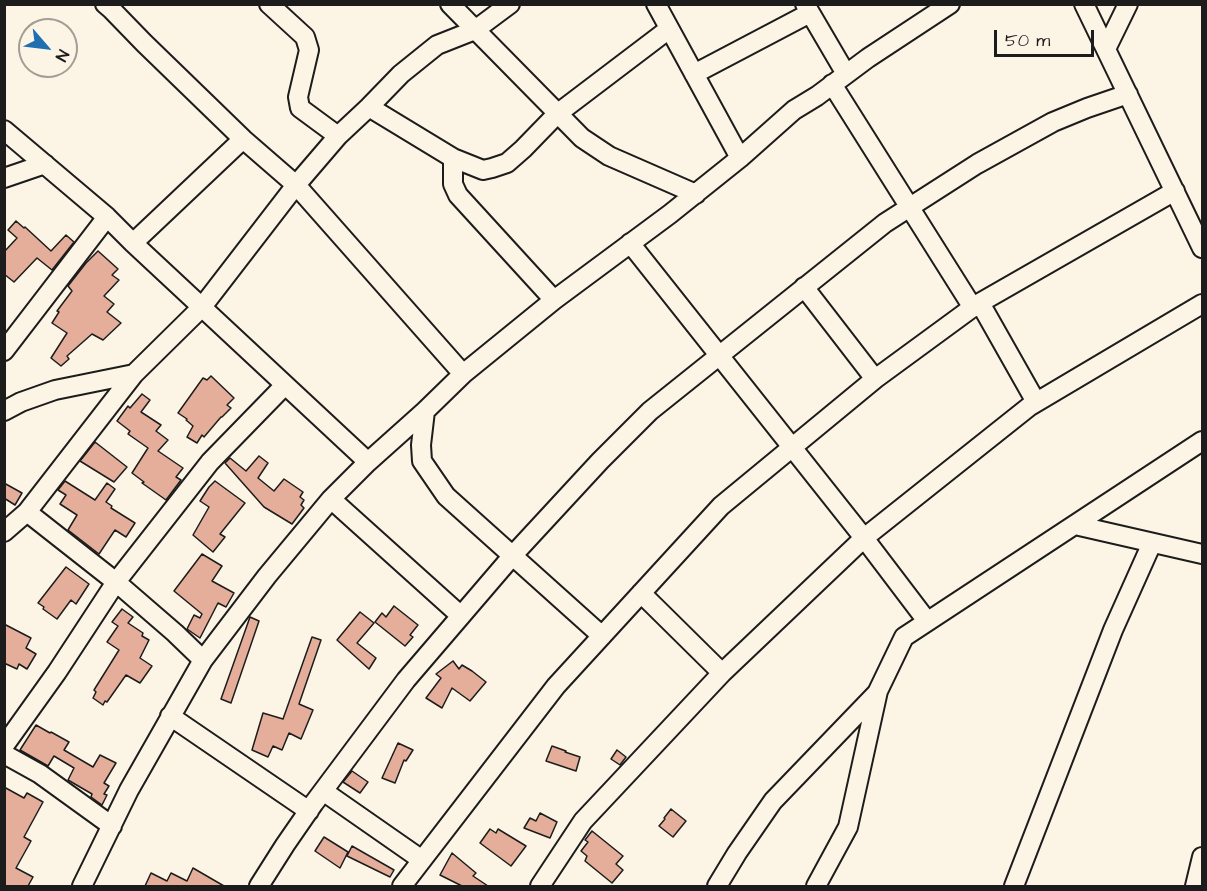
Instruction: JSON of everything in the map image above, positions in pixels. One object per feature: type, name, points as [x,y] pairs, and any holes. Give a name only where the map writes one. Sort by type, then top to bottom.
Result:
[{"type":"street","points":[[269,4],[305,37],[309,50],[298,97],[300,108],[338,136]]},
{"type":"street","points":[[450,4],[582,138],[609,156],[696,194]]},
{"type":"street","points":[[4,532],[27,512],[134,374],[202,307],[296,185],[338,136],[401,74],[437,45],[475,30],[510,4]]},
{"type":"street","points":[[656,4],[740,158]]},
{"type":"street","points":[[1084,4],[1203,248]]},
{"type":"street","points":[[1106,49],[1128,4]]},
{"type":"street","points":[[111,6],[144,43],[243,139],[296,185],[463,374]]},
{"type":"street","points":[[82,886],[129,790],[203,660],[267,576],[331,499],[463,374],[554,300],[696,194],[794,110],[945,6]]},
{"type":"street","points":[[694,74],[808,9],[839,79],[910,207],[976,305],[1036,402]]},
{"type":"street","points":[[369,107],[453,158],[483,170],[492,168],[507,163],[557,114],[669,29]]},
{"type":"street","points":[[259,886],[323,791],[406,681],[513,555],[650,411],[885,223],[977,164],[1053,122],[1128,94]]},
{"type":"street","points":[[4,130],[107,217],[132,243],[368,462]]},
{"type":"street","points":[[132,243],[243,139]]},
{"type":"street","points":[[453,158],[453,184],[458,195],[554,300]]},
{"type":"street","points":[[4,178],[45,164]]},
{"type":"street","points":[[402,886],[556,686],[721,506],[874,379],[976,305],[1175,191]]},
{"type":"street","points":[[4,351],[107,217]]},
{"type":"street","points":[[630,243],[927,621]]},
{"type":"street","points":[[804,287],[874,379]]},
{"type":"street","points":[[540,886],[583,821],[722,673],[864,538],[1036,402],[1203,304]]},
{"type":"street","points":[[4,411],[21,402],[55,390],[134,374]]},
{"type":"street","points":[[4,746],[64,662],[116,582],[210,462],[285,385]]},
{"type":"street","points":[[425,411],[421,445],[422,460],[447,496],[602,636]]},
{"type":"street","points":[[816,886],[848,827],[878,691],[904,637],[1203,441]]},
{"type":"street","points":[[331,499],[461,616]]},
{"type":"street","points":[[27,512],[116,582],[203,660]]},
{"type":"street","points":[[1075,525],[1203,555]]},
{"type":"street","points":[[1014,886],[1113,630],[1152,543]]},
{"type":"street","points":[[641,593],[722,673]]},
{"type":"street","points":[[717,886],[773,801],[878,691]]},
{"type":"street","points":[[170,716],[309,811]]},
{"type":"street","points":[[4,754],[40,774],[112,826]]},
{"type":"street","points":[[323,791],[422,860]]},
{"type":"street","points":[[1195,886],[1203,857]]},
{"type":"building","points":[[16,221],[51,251],[66,235],[74,242],[52,270],[37,258],[14,282],[4,274],[4,252],[17,238],[8,230]]},
{"type":"building","points":[[98,251],[118,269],[112,275],[119,280],[104,296],[114,304],[107,312],[121,323],[103,340],[92,334],[67,356],[69,359],[61,366],[51,358],[67,333],[52,323],[59,312],[57,311],[72,291],[68,286]]},
{"type":"building","points":[[211,376],[234,398],[227,405],[231,408],[204,437],[202,435],[197,443],[187,437],[193,426],[178,413],[203,378],[207,380]]},
{"type":"building","points":[[142,394],[150,400],[141,412],[161,425],[156,431],[168,440],[158,451],[183,468],[176,477],[181,480],[166,500],[132,473],[148,448],[128,434],[130,431],[117,421],[128,406],[130,408]]},
{"type":"building","points":[[95,442],[127,467],[114,482],[80,461]]},
{"type":"building","points":[[259,456],[268,463],[258,478],[274,491],[284,479],[303,492],[300,497],[304,500],[301,505],[304,508],[292,524],[264,507],[225,463],[230,458],[246,471]]},
{"type":"building","points":[[65,481],[95,500],[107,483],[115,489],[106,502],[112,506],[111,508],[135,523],[126,537],[115,530],[99,554],[68,530],[77,515],[60,504],[66,495],[58,490]]},
{"type":"building","points":[[215,481],[245,503],[220,534],[225,537],[213,552],[193,535],[209,507],[200,501]]},
{"type":"building","points":[[4,483],[22,493],[15,505],[4,498]]},
{"type":"building","points":[[202,554],[222,566],[212,581],[234,593],[226,607],[218,603],[200,638],[187,629],[194,615],[200,618],[202,614],[174,591]]},
{"type":"building","points":[[66,567],[89,584],[76,604],[71,600],[57,619],[38,603]]},
{"type":"building","points":[[394,606],[418,625],[410,635],[413,637],[405,646],[375,622],[382,613],[386,617]]},
{"type":"building","points":[[122,609],[133,617],[128,623],[149,640],[140,658],[152,666],[140,683],[126,675],[103,705],[93,698],[96,692],[94,690],[119,650],[107,642],[118,626],[112,622]]},
{"type":"building","points":[[360,612],[374,623],[357,643],[376,658],[369,669],[337,640]]},
{"type":"building","points":[[250,617],[259,621],[231,703],[221,699]]},
{"type":"building","points":[[4,624],[31,638],[26,648],[36,654],[27,669],[19,664],[17,669],[4,663]]},
{"type":"building","points":[[312,637],[321,640],[299,704],[313,710],[301,739],[289,733],[282,750],[273,746],[268,757],[252,750],[263,713],[283,719]]},
{"type":"building","points":[[453,661],[459,669],[462,665],[486,682],[470,701],[452,688],[442,708],[426,698],[441,678],[436,674]]},
{"type":"building","points":[[36,725],[69,742],[64,750],[93,767],[100,755],[116,763],[104,783],[109,786],[104,794],[107,795],[102,805],[91,797],[92,794],[68,780],[74,768],[54,756],[48,766],[20,750]]},
{"type":"building","points":[[398,743],[413,750],[406,761],[404,760],[395,783],[382,778]]},
{"type":"building","points":[[552,746],[580,757],[576,771],[546,761]]},
{"type":"building","points":[[617,750],[626,757],[620,765],[611,759]]},
{"type":"building","points":[[352,771],[368,782],[360,793],[343,782]]},
{"type":"building","points":[[4,787],[24,798],[27,793],[43,802],[24,837],[31,841],[16,868],[33,877],[28,886],[4,886]]},
{"type":"building","points":[[671,809],[686,821],[673,837],[659,826]]},
{"type":"building","points":[[540,813],[557,822],[550,838],[524,828],[530,818],[536,821]]},
{"type":"building","points":[[490,829],[496,833],[498,829],[526,846],[511,866],[480,843]]},
{"type":"building","points":[[592,831],[623,856],[616,864],[623,870],[612,883],[585,861],[587,856],[581,851]]},
{"type":"building","points":[[324,837],[348,852],[340,868],[315,851]]},
{"type":"building","points":[[352,846],[394,870],[390,877],[347,856]]},
{"type":"building","points":[[452,853],[476,873],[473,876],[488,886],[462,886],[440,875]]},
{"type":"building","points":[[193,868],[224,886],[145,886],[151,873],[167,881],[171,873],[187,881]]}]
